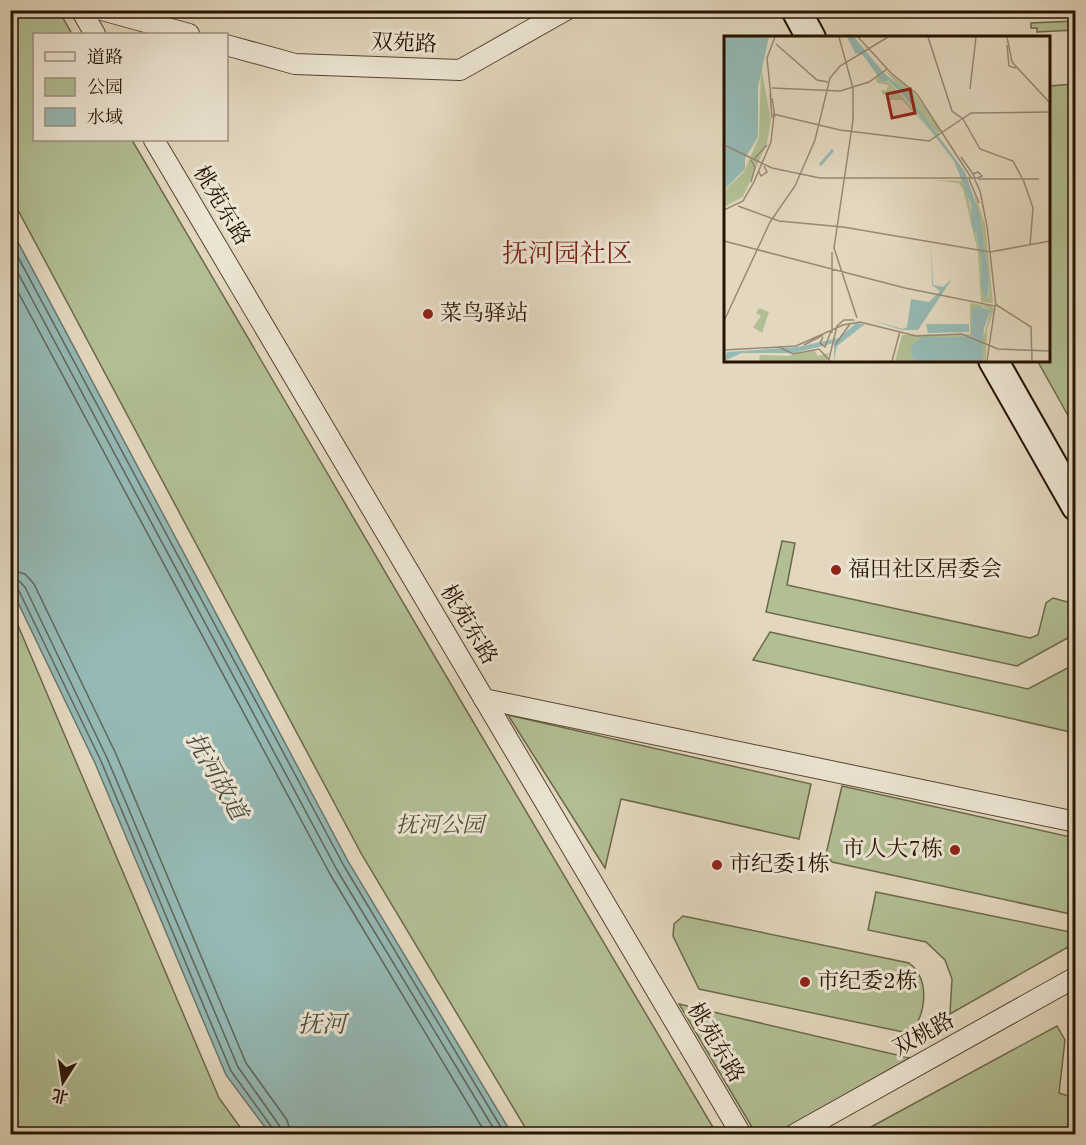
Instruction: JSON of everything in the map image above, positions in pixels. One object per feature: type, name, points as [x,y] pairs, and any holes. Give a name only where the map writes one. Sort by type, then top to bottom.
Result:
[{"type":"street","points":[[81,10],[94,33]]},
{"type":"street","points":[[102,10],[185,33]]},
{"type":"street","name":"双苑路","points":[[228,46],[295,64],[460,70],[566,10]]},
{"type":"street","points":[[796,10],[810,36]]},
{"type":"street","name":"桃苑东路","points":[[155,141],[741,1134]]},
{"type":"street","points":[[994,362],[1076,506]]},
{"type":"street","points":[[484,699],[1076,822]]},
{"type":"street","name":"双桃路","points":[[795,1134],[1076,977]]},
{"type":"green space","name":"抚河公园","points":[[10,11],[59,11],[71,33],[33,33],[33,141],[133,141],[717,1134],[529,1134],[362,855],[11,197]]},
{"type":"green space","points":[[1075,21],[1075,30],[1037,32],[1037,28],[1031,28],[1031,23]]},
{"type":"green space","points":[[1076,84],[1075,428],[1038,362],[1050,362],[1050,86]]},
{"type":"green space","points":[[782,541],[795,543],[787,585],[1030,638],[1038,635],[1046,603],[1053,598],[1075,604],[1075,634],[1017,666],[766,612]]},
{"type":"green space","points":[[11,609],[219,1098],[245,1134],[11,1134]]},
{"type":"green space","points":[[770,632],[1028,689],[1075,664],[1075,733],[753,660]]},
{"type":"green space","points":[[508,715],[811,784],[799,839],[621,799],[605,868]]},
{"type":"green space","name":"市人大7栋","points":[[842,786],[1075,838],[1075,915],[832,862],[826,854]]},
{"type":"green space","points":[[876,892],[1075,933],[1075,943],[950,1014],[952,979],[945,960],[926,942],[868,930]]},
{"type":"green space","name":"市纪委2栋","points":[[683,916],[909,963],[916,970],[923,986],[921,1014],[913,1030],[903,1032],[699,989],[673,936],[674,924]]},
{"type":"green space","points":[[679,1004],[910,1058],[776,1134],[756,1134]]},
{"type":"green space","points":[[1057,1026],[1065,1040],[1059,1093],[1075,1098],[1075,1134],[858,1134]]},
{"type":"water","name":"抚河","points":[[11,229],[349,863],[512,1134],[270,1134],[226,1075],[95,763],[11,588]]},
{"type":"place","name":"菜鸟驿站","points":[[428,314]]},
{"type":"place","name":"福田社区居委会","points":[[836,570]]},
{"type":"place","name":"市人大7栋","points":[[955,850]]},
{"type":"place","name":"市纪委1栋","points":[[717,865]]},
{"type":"place","name":"市纪委2栋","points":[[805,982]]},
{"type":"district","name":"抚河园社区","points":[[567,255]]},
{"type":"water label","name":"抚河故道","points":[[215,777]]}]
